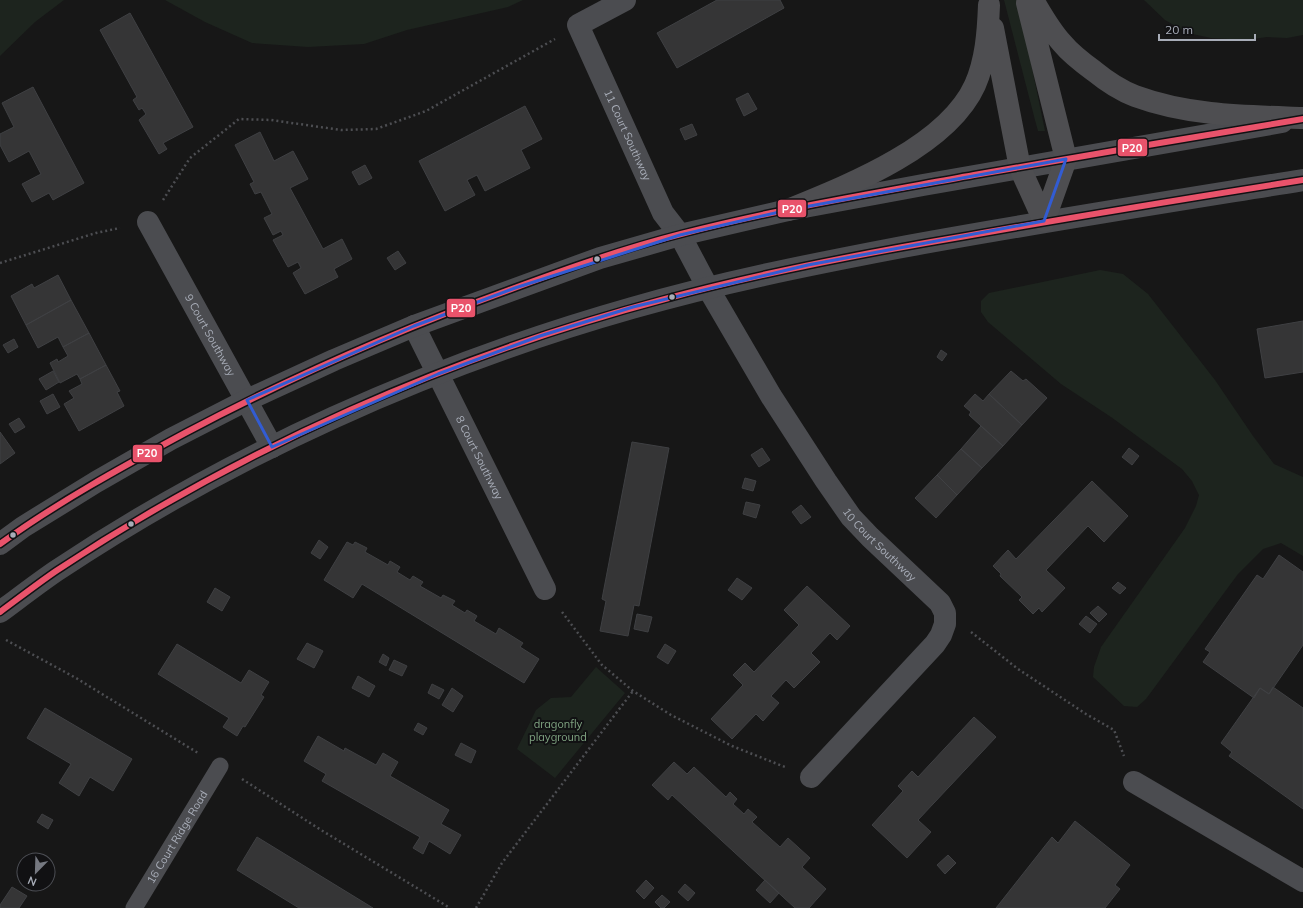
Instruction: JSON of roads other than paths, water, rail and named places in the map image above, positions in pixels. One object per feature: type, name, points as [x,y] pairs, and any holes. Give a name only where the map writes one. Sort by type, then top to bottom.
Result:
[{"type":"highway","points":[[1026,0],[1066,159],[1044,221]]},
{"type":"highway","points":[[1033,0],[1046,22],[1062,44],[1094,72],[1134,96],[1162,104],[1220,115],[1303,118]]},
{"type":"highway","points":[[988,2],[1020,168],[1044,221]]},
{"type":"highway","points":[[788,210],[829,194],[886,165],[913,149],[938,131],[952,118],[975,85],[981,66],[987,37],[988,2]]},
{"type":"street","name":"11 Court Southway","points":[[625,0],[578,25],[663,213],[680,235],[708,288]]},
{"type":"street","points":[[0,544],[23,527],[96,482],[171,439],[247,400],[334,360],[414,326],[600,258],[680,235],[788,210],[1066,159],[1303,118]]},
{"type":"street","points":[[0,612],[54,572],[117,532],[194,488],[272,447],[355,408],[438,374],[540,336],[633,307],[808,265],[1044,221],[1303,180]]},
{"type":"street","name":"9 Court Southway","points":[[148,222],[272,447]]},
{"type":"street","name":"10 Court Southway","points":[[708,288],[771,396],[851,517],[886,553],[940,603],[945,613],[945,624],[941,635],[935,644],[812,777]]},
{"type":"street","name":"8 Court Southway","points":[[414,326],[545,589]]},
{"type":"street","points":[[1134,782],[1303,881]]},
{"type":"lane","name":"16 Court Ridge Road","points":[[134,908],[220,766]]},
{"type":"park label","name":"dragonfly playground","points":[[558,730]]}]
